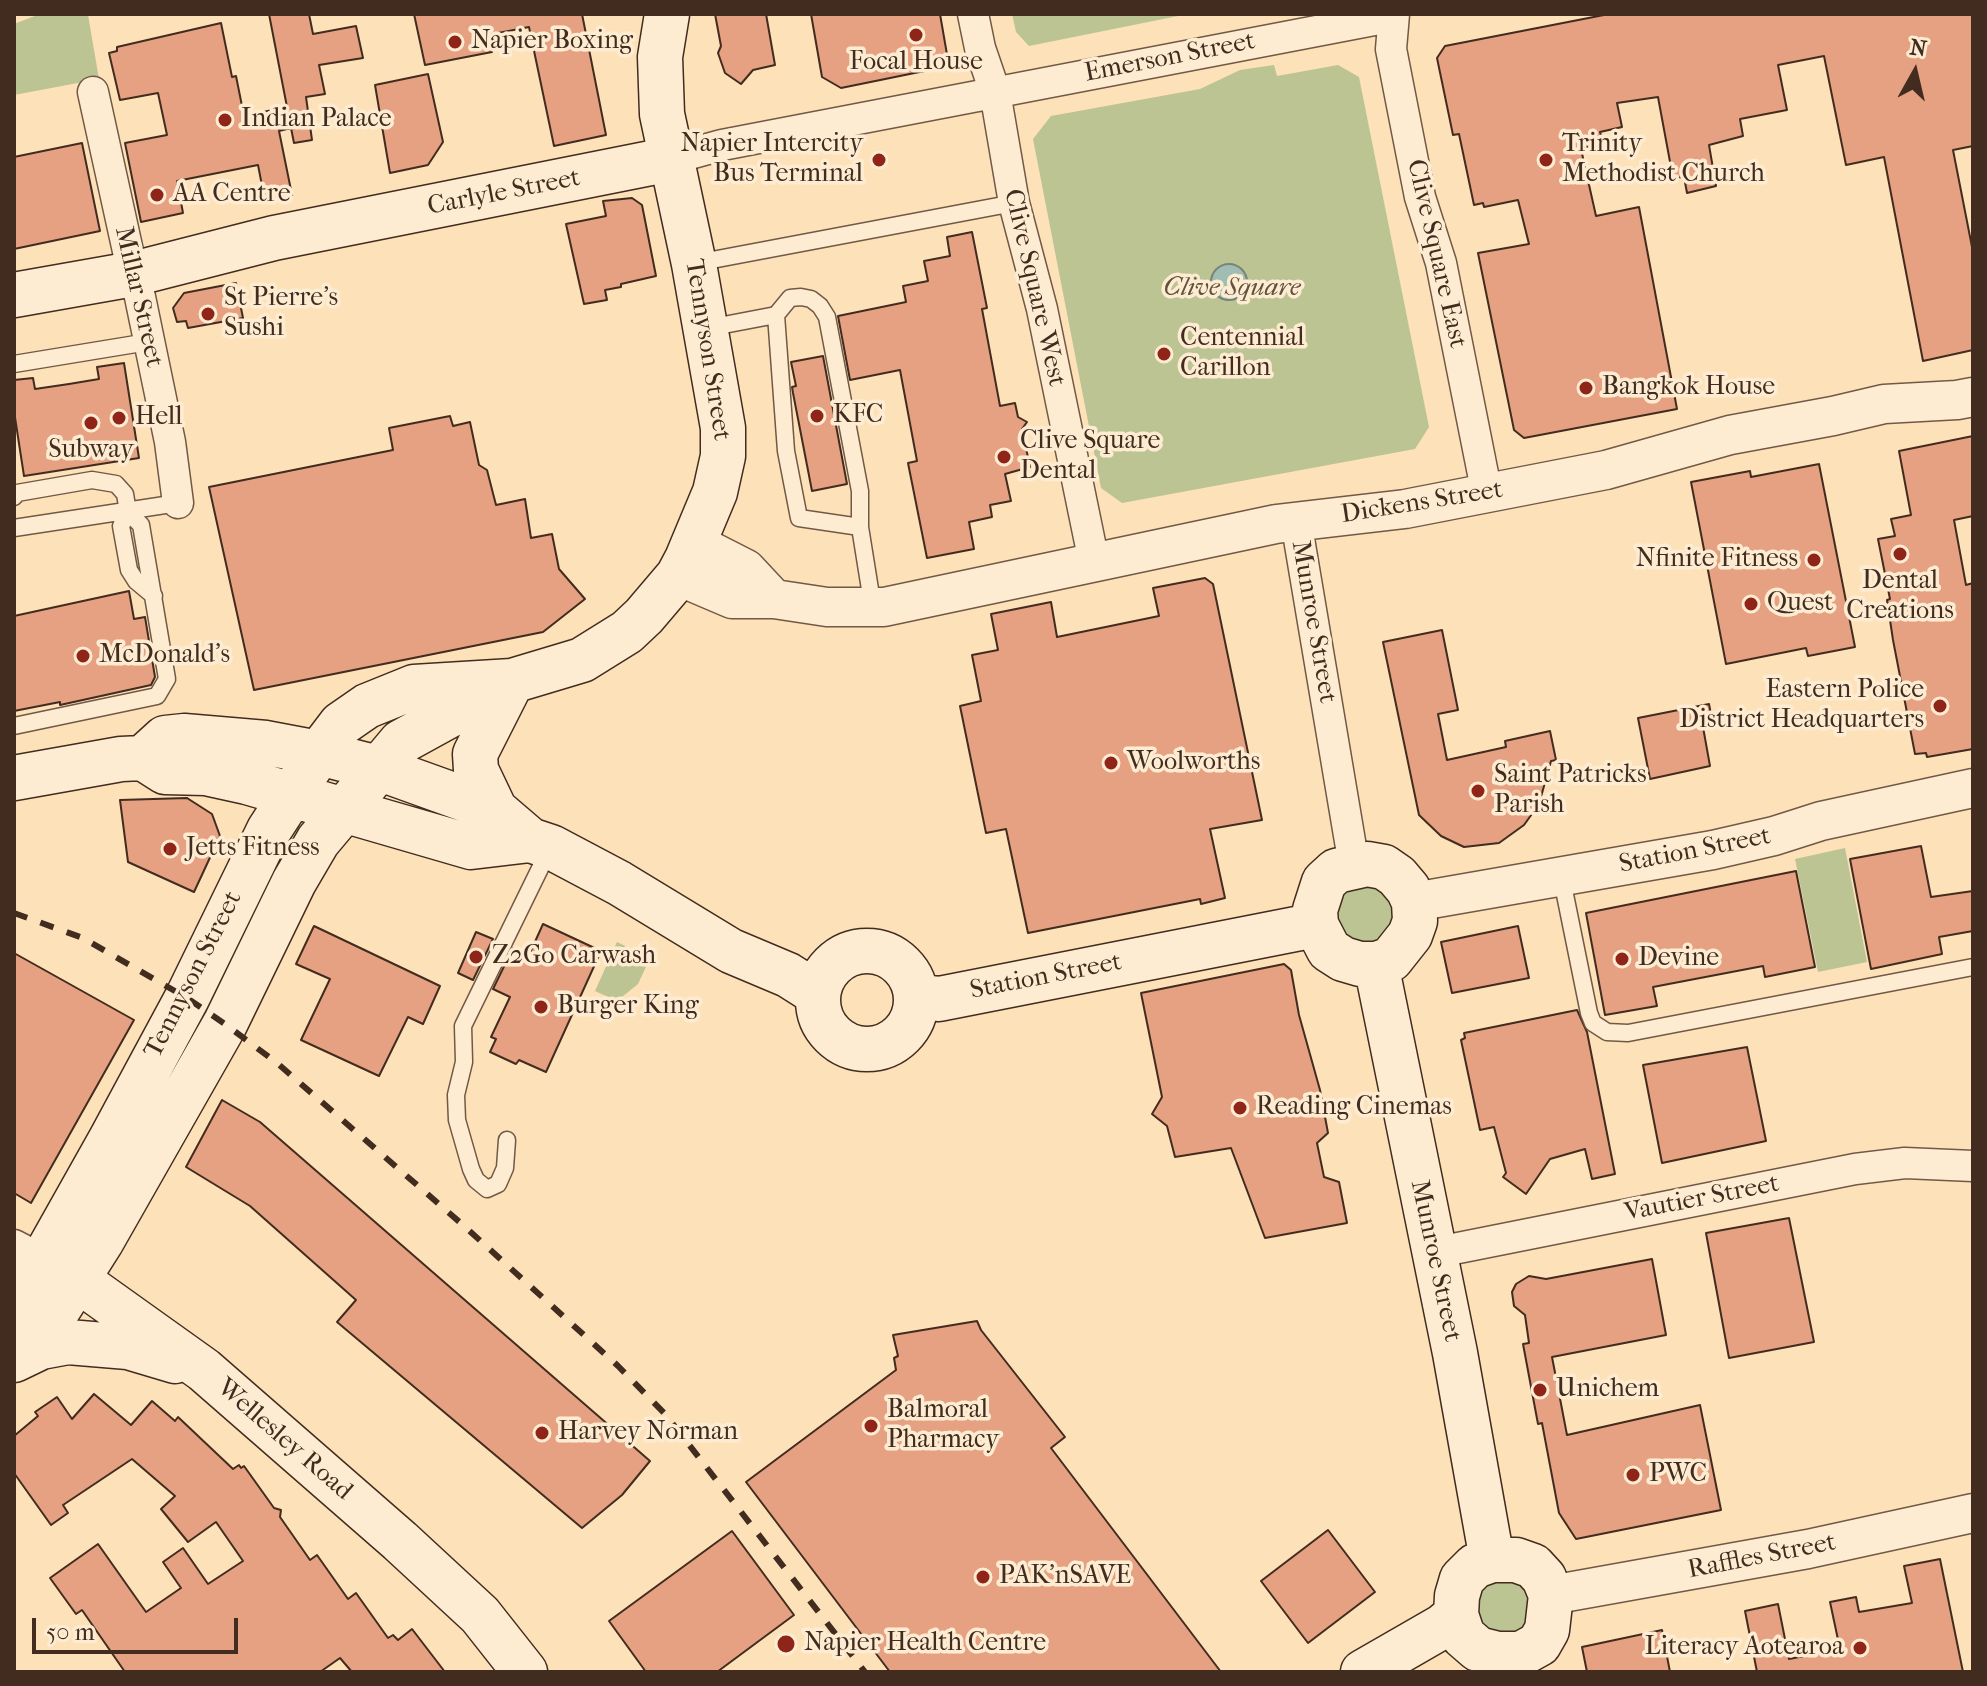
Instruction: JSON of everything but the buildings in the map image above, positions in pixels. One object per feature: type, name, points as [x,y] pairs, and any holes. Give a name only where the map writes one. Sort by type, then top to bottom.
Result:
[{"type":"main road","name":"Tennyson Street","points":[[45,1262],[225,1024],[294,882],[318,841],[401,742],[512,681],[582,660],[605,646],[644,616],[687,559],[715,492],[723,456],[719,402],[707,329],[659,86],[667,14]]},
{"type":"main road","name":"Carlyle Street","points":[[14,295],[133,274],[274,238],[671,159]]},
{"type":"main road","name":"Tennyson Street","points":[[130,1149],[139,1082],[187,998],[269,830],[341,724],[367,706],[414,687],[512,681]]},
{"type":"main road","points":[[495,810],[476,770],[475,754],[512,681]]},
{"type":"main road","points":[[143,758],[165,738],[184,736],[222,738],[319,753],[378,768],[495,810],[540,844],[619,883],[731,951],[788,975],[818,994]]},
{"type":"main road","points":[[14,778],[143,758],[165,772],[206,773],[292,794],[471,847],[540,844]]},
{"type":"main road","points":[[1354,865],[1384,867],[1397,876],[1414,902],[1415,921],[1410,935],[1391,959],[1376,964],[1343,959],[1329,950],[1316,925],[1315,910],[1324,882],[1336,871],[1354,865]]},
{"type":"main road","name":"Station Street","points":[[916,996],[939,999],[1316,925]]},
{"type":"main road","points":[[857,952],[877,952],[896,961],[910,976],[916,996],[914,1017],[903,1035],[885,1046],[865,1050],[845,1045],[829,1032],[820,1014],[818,994],[825,975],[838,960],[857,952]]},
{"type":"main road","name":"Munroe Street","points":[[1376,964],[1455,1353],[1492,1560]]},
{"type":"main road","points":[[14,1300],[45,1262]]},
{"type":"main road","points":[[14,1352],[54,1316],[45,1262]]},
{"type":"main road","name":"Wellesley Road","points":[[45,1262],[204,1370],[459,1593],[525,1672]]},
{"type":"main road","points":[[14,1360],[41,1347],[68,1342],[95,1342],[128,1347],[204,1370]]},
{"type":"main road","points":[[1492,1560],[1516,1560],[1533,1566],[1544,1578],[1551,1595],[1547,1630],[1523,1663],[1478,1649],[1463,1636],[1456,1615],[1462,1579],[1475,1566],[1492,1560]]},
{"type":"main road","points":[[1363,1672],[1443,1626],[1456,1615]]},
{"type":"street","name":"Clive Square West","points":[[973,14],[980,48],[995,92],[1014,203],[1042,309],[1094,562]]},
{"type":"street","name":"Emerson Street","points":[[995,92],[1393,14]]},
{"type":"street","name":"Clive Square East","points":[[1393,14],[1391,49],[1417,182],[1441,263],[1487,494]]},
{"type":"street","name":"Millar Street","points":[[93,92],[170,442],[178,503]]},
{"type":"street","name":"Carlyle Street","points":[[671,159],[722,145],[995,92]]},
{"type":"street","name":"Dickens Street","points":[[687,559],[732,599],[774,599],[827,607],[873,608],[919,601],[1296,521],[1405,509],[1606,470],[1730,435],[1884,404],[1973,397]]},
{"type":"street","name":"Munroe Street","points":[[1296,521],[1354,865]]},
{"type":"street","name":"Station Street","points":[[1414,902],[1713,850],[1821,821],[1973,788]]},
{"type":"street","name":"Vautier Street","points":[[1433,1253],[1855,1169],[1905,1163],[1973,1166]]},
{"type":"street","name":"Raffles Street","points":[[1551,1595],[1808,1549],[1973,1513]]},
{"type":"lane","points":[[694,264],[1014,203]]},
{"type":"lane","points":[[707,329],[776,315],[790,298],[811,299],[827,317],[860,491],[860,527],[873,608]]},
{"type":"lane","points":[[776,315],[786,451],[799,518],[860,527]]},
{"type":"lane","points":[[14,364],[148,342]]},
{"type":"lane","points":[[14,497],[17,493],[103,480],[116,484],[125,494],[128,512],[141,525],[167,669],[167,679],[157,696],[14,726]]},
{"type":"lane","points":[[14,528],[178,503]]},
{"type":"lane","points":[[507,1140],[505,1168],[498,1184],[487,1189],[476,1180],[471,1169],[457,1120],[456,1095],[464,1062],[463,1026],[540,844]]},
{"type":"lane","points":[[1561,875],[1589,1013],[1593,1023],[1607,1032],[1628,1033],[1973,967]]},
{"type":"green space","points":[[40,14],[88,15],[99,79],[14,95],[14,24]]},
{"type":"green space","points":[[1012,14],[1188,14],[1029,46],[1016,32]]},
{"type":"green space","name":"Clive Square","points":[[1274,65],[1277,76],[1338,65],[1359,77],[1429,427],[1415,449],[1122,503],[1101,488],[1033,139],[1051,116],[1200,89],[1240,70]]},
{"type":"green space","points":[[1845,848],[1867,962],[1818,972],[1795,859]]},
{"type":"green space","points":[[1364,886],[1384,894],[1392,914],[1384,934],[1364,942],[1344,934],[1336,914],[1344,894]]},
{"type":"green space","points":[[617,942],[650,958],[638,984],[617,1001],[595,991]]},
{"type":"green space","points":[[1512,1577],[1530,1591],[1527,1623],[1519,1631],[1496,1633],[1486,1628],[1479,1619],[1476,1597],[1490,1579]]},
{"type":"water","points":[[1229,264],[1242,269],[1247,282],[1242,295],[1229,300],[1216,295],[1211,282],[1216,269]]},
{"type":"railway","points":[[14,913],[83,938],[187,998],[225,1024],[277,1063],[463,1225],[618,1366],[666,1415],[865,1672]]},
{"type":"place","name":"Focal House","points":[[916,35]]},
{"type":"place","name":"Napier Boxing","points":[[455,42]]},
{"type":"place","name":"Indian Palace","points":[[225,120]]},
{"type":"place","name":"Napier Intercity Bus Terminal","points":[[879,160]]},
{"type":"place","name":"Trinity Methodist Church","points":[[1546,160]]},
{"type":"place","name":"AA Centre","points":[[157,195]]},
{"type":"place","name":"St Pierre's Sushi","points":[[208,314]]},
{"type":"place","name":"Centennial Carillon","points":[[1164,354]]},
{"type":"place","name":"Bangkok House","points":[[1586,388]]},
{"type":"place","name":"KFC","points":[[817,416]]},
{"type":"place","name":"Hell","points":[[119,418]]},
{"type":"place","name":"Subway","points":[[91,423]]},
{"type":"place","name":"Clive Square Dental","points":[[1004,457]]},
{"type":"place","name":"Dental Creations","points":[[1900,554]]},
{"type":"place","name":"Nfinite Fitness","points":[[1814,560]]},
{"type":"place","name":"Quest","points":[[1751,604]]},
{"type":"place","name":"McDonald's","points":[[83,656]]},
{"type":"place","name":"Eastern Police District Headquarters","points":[[1940,706]]},
{"type":"place","name":"Woolworths","points":[[1111,763]]},
{"type":"place","name":"Saint Patricks Parish","points":[[1478,791]]},
{"type":"place","name":"Jetts Fitness","points":[[170,849]]},
{"type":"place","name":"Z2Go Carwash","points":[[476,957]]},
{"type":"place","name":"Devine","points":[[1622,959]]},
{"type":"place","name":"Burger King","points":[[541,1007]]},
{"type":"place","name":"Reading Cinemas","points":[[1240,1108]]},
{"type":"place","name":"Unichem","points":[[1540,1390]]},
{"type":"place","name":"Balmoral Pharmacy","points":[[871,1426]]},
{"type":"place","name":"Harvey Norman","points":[[542,1433]]},
{"type":"place","name":"PWC","points":[[1633,1475]]},
{"type":"place","name":"PAK'nSAVE","points":[[983,1577]]},
{"type":"place","name":"Napier Health Centre","points":[[786,1644]]},
{"type":"place","name":"Literacy Aotearoa","points":[[1860,1648]]}]
